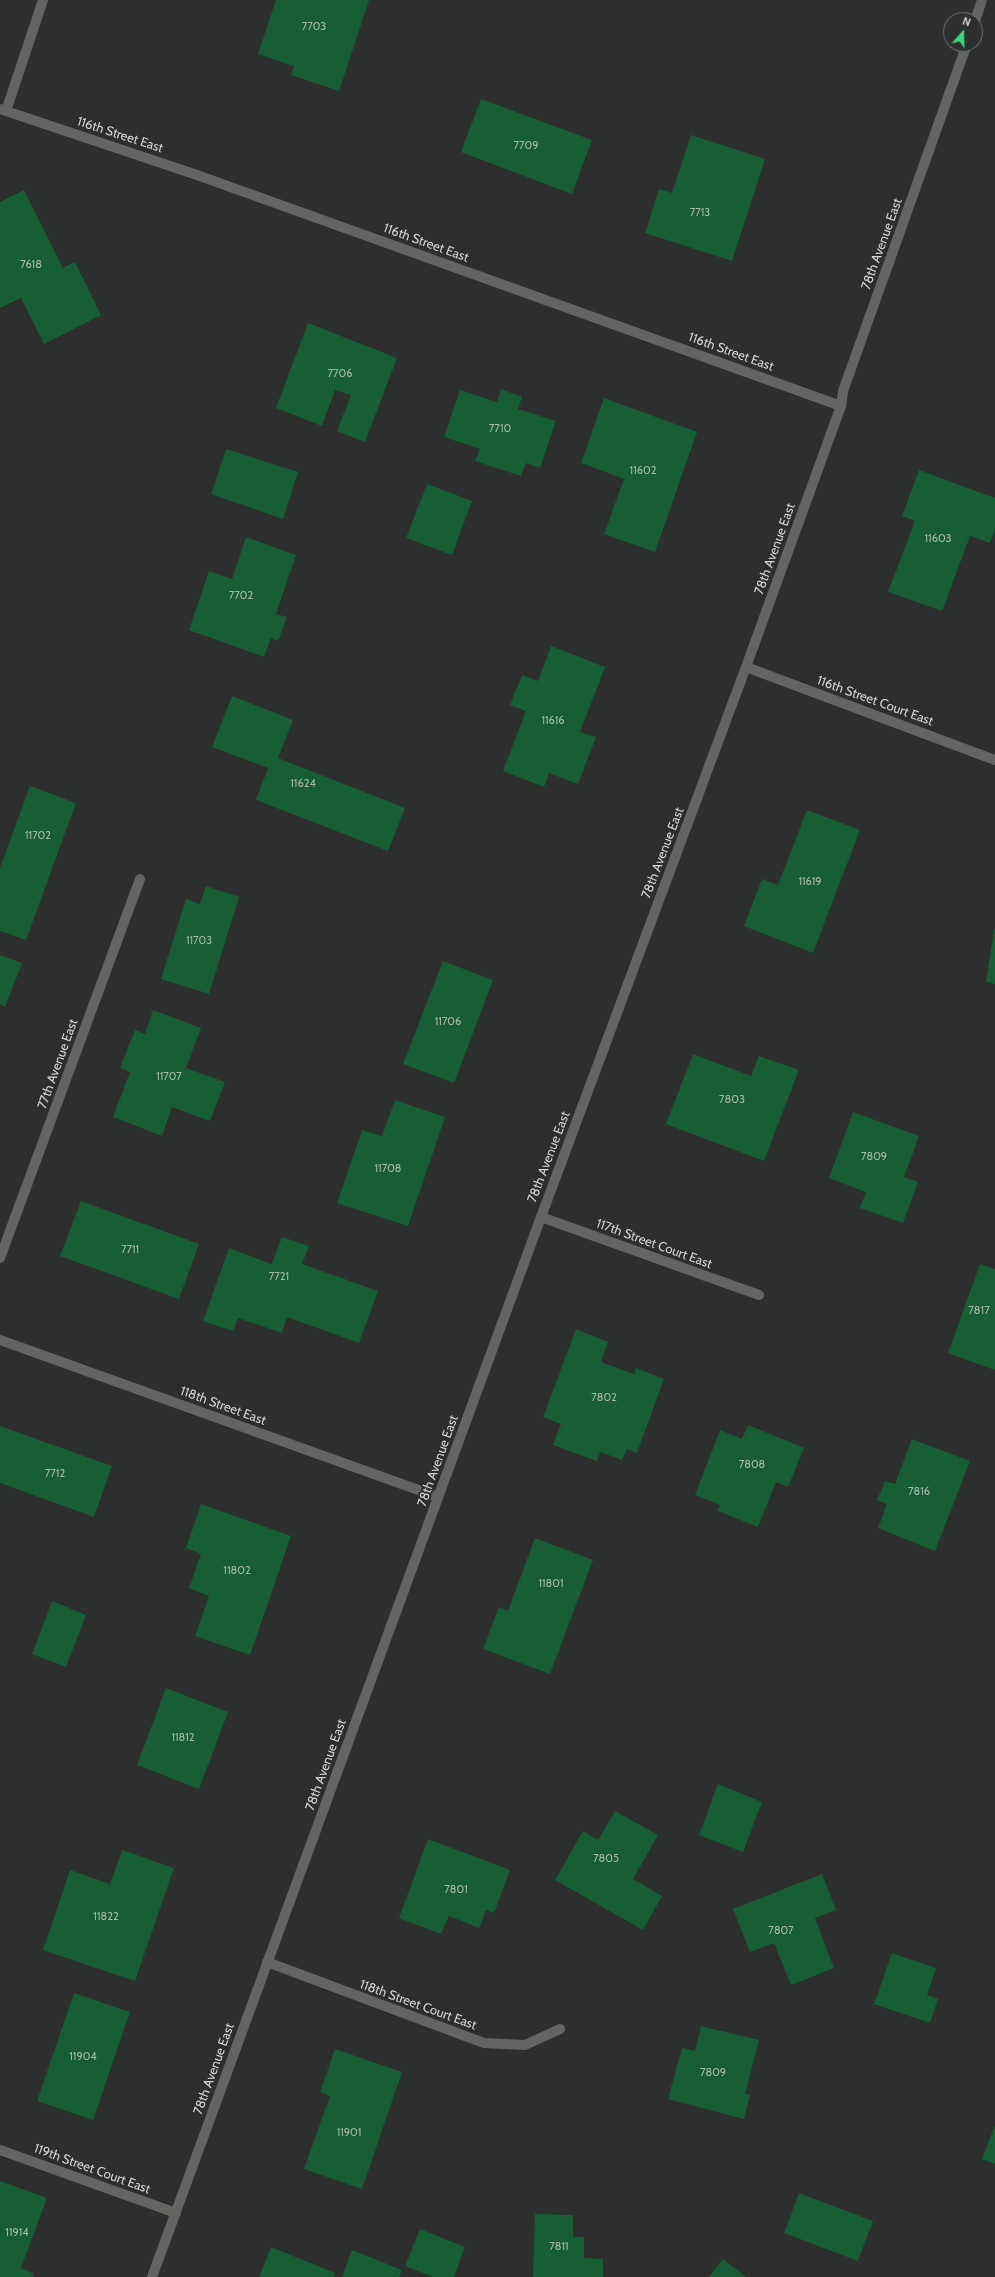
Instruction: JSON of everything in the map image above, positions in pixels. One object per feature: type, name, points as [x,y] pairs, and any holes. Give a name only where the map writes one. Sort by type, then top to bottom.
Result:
[{"type":"street","points":[[3,110],[43,0]]},
{"type":"street","points":[[978,12],[982,0]]},
{"type":"street","name":"78th Avenue East","points":[[152,2277],[540,1217],[746,667],[841,406],[843,392],[964,52]]},
{"type":"street","name":"116th Street East","points":[[3,110],[204,177],[841,406]]},
{"type":"street","name":"116th Street Court East","points":[[746,667],[995,760]]},
{"type":"street","name":"77th Avenue East","points":[[0,1258],[140,879]]},
{"type":"street","name":"117th Street Court East","points":[[540,1217],[759,1295]]},
{"type":"street","name":"118th Street East","points":[[0,1340],[438,1497]]},
{"type":"street","name":"118th Street Court East","points":[[267,1962],[484,2043],[525,2045],[560,2029]]},
{"type":"street","name":"119th Street Court East","points":[[0,2150],[176,2213]]},
{"type":"building","points":[[276,0],[369,0],[339,91],[291,75],[294,66],[258,54]]},
{"type":"building","points":[[481,99],[592,140],[572,194],[461,152]]},
{"type":"building","points":[[691,135],[765,159],[732,261],[645,233],[659,189],[672,193]]},
{"type":"building","points":[[24,190],[63,268],[75,262],[101,315],[44,344],[21,298],[0,308],[0,202]]},
{"type":"building","points":[[308,323],[397,358],[365,442],[337,431],[351,395],[335,390],[322,426],[276,408]]},
{"type":"building","points":[[501,389],[522,397],[518,409],[556,421],[540,468],[526,463],[521,476],[475,461],[480,449],[444,437],[460,390],[497,402]]},
{"type":"building","points":[[604,398],[697,432],[655,552],[604,534],[624,479],[581,463]]},
{"type":"building","points":[[226,449],[298,472],[283,519],[211,494]]},
{"type":"building","points":[[919,470],[995,498],[995,529],[990,543],[970,536],[942,611],[888,592],[915,521],[902,516]]},
{"type":"building","points":[[427,484],[472,501],[452,555],[406,538]]},
{"type":"building","points":[[246,537],[296,555],[276,614],[287,617],[278,641],[271,638],[264,657],[189,630],[209,571],[232,579]]},
{"type":"building","points":[[551,646],[605,667],[580,732],[596,737],[578,784],[549,773],[544,787],[503,771],[526,711],[510,705],[522,675],[538,681]]},
{"type":"building","points":[[232,696],[293,720],[278,758],[405,808],[388,851],[256,800],[268,768],[212,747]]},
{"type":"building","points":[[30,786],[76,803],[26,940],[0,931],[0,868]]},
{"type":"building","points":[[807,810],[860,830],[813,953],[744,926],[762,879],[778,885]]},
{"type":"building","points":[[206,886],[239,897],[209,994],[161,979],[186,899],[200,904]]},
{"type":"building","points":[[995,930],[995,984],[986,982]]},
{"type":"building","points":[[0,955],[22,963],[5,1007],[0,1004]]},
{"type":"building","points":[[443,961],[493,980],[454,1083],[403,1064]]},
{"type":"building","points":[[153,1010],[201,1028],[186,1068],[225,1082],[210,1121],[172,1107],[162,1136],[113,1117],[130,1072],[120,1068],[135,1030],[145,1034]]},
{"type":"building","points":[[693,1054],[751,1076],[759,1056],[799,1070],[764,1161],[666,1124]]},
{"type":"building","points":[[395,1100],[445,1117],[408,1226],[337,1203],[362,1130],[382,1136]]},
{"type":"building","points":[[853,1112],[919,1136],[904,1177],[918,1182],[903,1223],[860,1208],[866,1192],[829,1178]]},
{"type":"building","points":[[81,1201],[199,1244],[179,1299],[60,1256]]},
{"type":"building","points":[[282,1237],[309,1246],[302,1264],[378,1291],[359,1343],[287,1317],[282,1333],[238,1318],[233,1331],[203,1321],[229,1248],[272,1264]]},
{"type":"building","points":[[980,1264],[995,1269],[995,1370],[948,1353]]},
{"type":"building","points":[[576,1329],[608,1342],[601,1362],[634,1374],[636,1368],[664,1379],[637,1453],[627,1449],[622,1460],[600,1452],[597,1461],[553,1445],[561,1424],[543,1417]]},
{"type":"building","points":[[748,1425],[804,1448],[788,1487],[776,1482],[758,1527],[718,1511],[720,1505],[695,1495],[720,1430],[742,1439]]},
{"type":"building","points":[[0,1426],[112,1466],[94,1517],[0,1483]]},
{"type":"building","points":[[912,1439],[970,1461],[935,1551],[878,1528],[887,1504],[877,1500],[885,1481],[895,1484]]},
{"type":"building","points":[[201,1504],[291,1536],[250,1655],[195,1636],[209,1596],[189,1588],[201,1554],[186,1548]]},
{"type":"building","points":[[535,1538],[593,1560],[550,1674],[483,1649],[499,1607],[508,1611]]},
{"type":"building","points":[[52,1601],[86,1615],[66,1667],[32,1654]]},
{"type":"building","points":[[166,1688],[228,1712],[199,1789],[137,1765]]},
{"type":"building","points":[[718,1784],[762,1802],[743,1852],[699,1835]]},
{"type":"building","points":[[615,1811],[658,1835],[633,1879],[662,1896],[643,1930],[555,1880],[583,1831],[598,1840]]},
{"type":"building","points":[[428,1839],[510,1870],[494,1913],[486,1910],[479,1928],[449,1916],[441,1934],[399,1918]]},
{"type":"building","points":[[122,1850],[174,1868],[135,1981],[43,1950],[70,1870],[110,1884]]},
{"type":"building","points":[[822,1874],[836,1910],[815,1918],[834,1968],[791,1985],[774,1943],[750,1952],[733,1909]]},
{"type":"building","points":[[892,1953],[936,1968],[927,1995],[938,1999],[930,2023],[874,2004]]},
{"type":"building","points":[[74,1993],[130,2012],[93,2120],[37,2101]]},
{"type":"building","points":[[701,2026],[759,2040],[745,2094],[750,2095],[744,2119],[668,2099],[682,2048],[695,2051]]},
{"type":"building","points":[[335,2049],[402,2072],[362,2189],[304,2169],[330,2096],[320,2092]]},
{"type":"building","points":[[995,2125],[995,2164],[982,2159]]},
{"type":"building","points":[[0,2181],[47,2198],[21,2268],[34,2274],[33,2277],[0,2277]]},
{"type":"building","points":[[799,2193],[873,2221],[858,2261],[784,2233]]},
{"type":"building","points":[[535,2214],[573,2215],[573,2237],[584,2237],[584,2258],[603,2259],[603,2277],[533,2277]]},
{"type":"building","points":[[420,2229],[465,2247],[454,2277],[433,2277],[405,2266]]},
{"type":"building","points":[[271,2247],[335,2273],[334,2277],[259,2277]]},
{"type":"building","points":[[352,2250],[402,2270],[399,2277],[342,2277]]},
{"type":"building","points":[[723,2259],[746,2277],[709,2277]]}]
